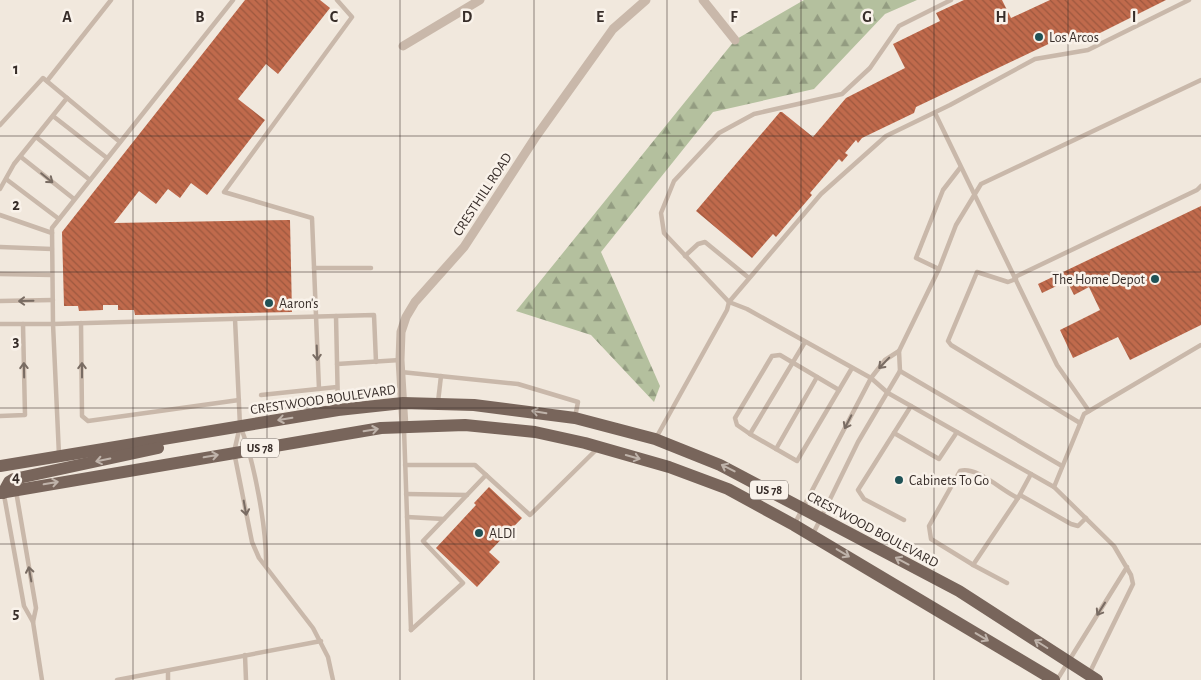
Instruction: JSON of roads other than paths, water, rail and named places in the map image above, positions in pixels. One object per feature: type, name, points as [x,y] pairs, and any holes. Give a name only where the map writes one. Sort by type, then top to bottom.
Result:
[{"type":"main road","name":"CRESTWOOD BOULEVARD","points":[[0,466],[338,410],[403,403],[438,403],[512,408],[575,418],[655,439],[720,465],[959,591],[1091,678]]},
{"type":"main road","points":[[569,440],[575,418]]},
{"type":"main road","name":"US 78","points":[[6,492],[234,452],[404,426],[434,424],[494,427],[569,440],[599,447],[699,478],[746,498],[794,524],[1056,680]]},
{"type":"main road","points":[[6,492],[9,482],[14,480],[167,446],[218,430]]},
{"type":"street","points":[[404,46],[478,0]]},
{"type":"street","name":"CRESTHILL ROAD","points":[[404,426],[400,360],[402,332],[406,317],[415,302],[464,246],[536,138],[613,29],[646,0]]},
{"type":"street","points":[[703,0],[735,40]]},
{"type":"lane","points":[[47,81],[112,0]]},
{"type":"lane","points":[[59,457],[53,324],[52,228],[233,0]]},
{"type":"lane","points":[[319,389],[312,218],[224,192],[352,17],[337,0]]},
{"type":"lane","points":[[951,0],[899,26],[870,68],[842,94],[754,114],[719,133],[674,181],[661,213],[664,233],[729,302],[747,309],[870,378],[888,393],[1054,487],[1114,546],[1127,567],[1134,584],[1091,678]]},
{"type":"lane","points":[[655,439],[727,310],[729,302],[820,194],[886,136],[935,113],[1035,59],[1088,50],[1189,0]]},
{"type":"lane","points":[[0,125],[43,78],[120,142]]},
{"type":"lane","points":[[794,524],[804,509],[870,378],[885,360],[899,350],[940,269],[956,226],[981,184],[1201,80]]},
{"type":"lane","points":[[0,188],[21,156],[67,98]]},
{"type":"lane","points":[[935,113],[974,198],[1057,365],[1089,411]]},
{"type":"lane","points":[[54,116],[107,158]]},
{"type":"lane","points":[[36,137],[90,180]]},
{"type":"lane","points":[[21,156],[74,199]]},
{"type":"lane","points":[[940,269],[916,258],[943,190],[960,168]]},
{"type":"lane","points":[[6,179],[59,219]]},
{"type":"lane","points":[[1080,423],[951,346],[948,341],[978,272],[1008,282],[1198,190],[1201,186]]},
{"type":"lane","points":[[0,214],[52,233]]},
{"type":"lane","points":[[685,256],[698,244],[705,242],[749,278]]},
{"type":"lane","points":[[0,247],[52,249]]},
{"type":"lane","points":[[314,268],[371,268]]},
{"type":"lane","points":[[0,274],[52,275]]},
{"type":"lane","points":[[0,301],[53,300]]},
{"type":"lane","points":[[0,324],[374,315],[376,362]]},
{"type":"lane","points":[[336,316],[338,410]]},
{"type":"lane","points":[[235,319],[240,426],[234,452],[252,542],[259,558],[303,614],[321,641],[328,657],[333,680]]},
{"type":"lane","points":[[81,323],[82,416],[88,422],[239,400]]},
{"type":"lane","points":[[0,416],[25,415],[23,324]]},
{"type":"lane","points":[[750,434],[805,342]]},
{"type":"lane","points":[[1054,487],[1084,414],[1201,345]]},
{"type":"lane","points":[[812,535],[858,442],[900,370],[899,350]]},
{"type":"lane","points":[[839,390],[780,355],[769,358],[734,420],[736,425],[797,461],[839,390],[852,368]]},
{"type":"lane","points":[[337,364],[400,360]]},
{"type":"lane","points":[[900,370],[1062,466]]},
{"type":"lane","points":[[401,372],[518,384],[578,402],[575,418]]},
{"type":"lane","points":[[438,403],[441,376]]},
{"type":"lane","points":[[776,449],[817,377]]},
{"type":"lane","points":[[261,395],[337,386]]},
{"type":"lane","points":[[904,520],[864,499],[858,490],[911,406]]},
{"type":"lane","points":[[240,426],[250,450],[265,546],[266,566]]},
{"type":"lane","points":[[404,426],[411,630],[463,583],[423,541],[486,474]]},
{"type":"lane","points":[[894,433],[939,459],[957,432]]},
{"type":"lane","points":[[405,465],[476,465],[530,515],[599,447]]},
{"type":"lane","points":[[1007,583],[931,539],[929,526],[960,471],[966,469],[991,480],[1007,493],[1019,497],[1071,524],[1078,526],[1086,518]]},
{"type":"lane","points":[[973,565],[1019,497],[1031,474]]},
{"type":"lane","points":[[6,492],[24,606],[33,622],[42,680]]},
{"type":"lane","points":[[6,492],[36,608],[33,622]]},
{"type":"lane","points":[[406,494],[467,495]]},
{"type":"lane","points":[[407,517],[444,519]]},
{"type":"lane","points":[[1056,680],[1127,567]]},
{"type":"lane","points":[[118,680],[321,641]]},
{"type":"lane","points":[[244,655],[246,680]]},
{"type":"lane","points":[[168,671],[168,680]]},
{"type":"place","name":"Los Arcos","points":[[1039,37]]},
{"type":"place","name":"The Home Depot","points":[[1155,279]]},
{"type":"place","name":"Aaron's","points":[[269,303]]},
{"type":"place","name":"Cabinets To Go","points":[[899,480]]},
{"type":"place","name":"ALDI","points":[[479,533]]}]
